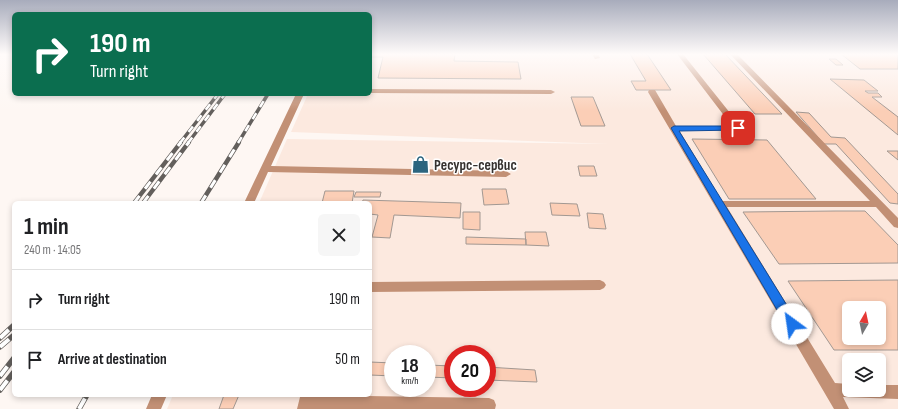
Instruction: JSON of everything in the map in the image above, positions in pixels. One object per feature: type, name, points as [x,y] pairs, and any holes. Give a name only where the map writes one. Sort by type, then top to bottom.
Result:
[{"type":"street","points":[[674,128],[738,128],[695,73]]},
{"type":"street","points":[[752,73],[898,224]]},
{"type":"street","points":[[372,91],[551,92]]},
{"type":"street","points":[[652,92],[842,409]]},
{"type":"street","points":[[250,201],[299,96]]},
{"type":"street","points":[[265,169],[506,174]]},
{"type":"street","points":[[720,204],[879,204]]},
{"type":"street","points":[[372,287],[600,285]]},
{"type":"street","points":[[831,390],[898,392]]},
{"type":"street","points":[[153,409],[159,397]]},
{"type":"street","points":[[304,409],[305,402],[489,405]]},
{"type":"shaded area","points":[[372,73],[898,73],[898,409],[167,409],[172,397],[372,397],[372,201],[260,201],[287,139],[609,144],[291,132],[307,96],[372,96]]},
{"type":"building","points":[[379,73],[520,73],[521,79],[378,78]]},
{"type":"building","points":[[641,73],[660,73],[671,90],[636,90],[631,81],[646,81]]},
{"type":"building","points":[[720,73],[743,73],[782,114],[755,114]]},
{"type":"building","points":[[830,79],[864,80],[878,91],[865,91],[868,93],[878,93],[882,97],[872,97],[898,117],[898,135]]},
{"type":"building","points":[[571,97],[593,97],[605,126],[581,126]]},
{"type":"building","points":[[796,112],[809,113],[831,137],[845,138],[898,194],[898,204],[890,203],[836,144],[824,144]]},
{"type":"building","points":[[692,139],[767,140],[816,199],[729,199]]},
{"type":"building","points":[[887,151],[898,151],[898,160]]},
{"type":"building","points":[[578,166],[594,166],[597,176],[580,176]]},
{"type":"building","points":[[482,189],[506,189],[509,204],[484,205]]},
{"type":"building","points":[[325,191],[354,191],[352,201],[322,201]]},
{"type":"building","points":[[356,192],[381,192],[380,197],[354,197]]},
{"type":"building","points":[[363,200],[461,203],[460,218],[394,215],[390,238],[372,237],[378,215],[372,214],[372,201]]},
{"type":"building","points":[[550,203],[577,204],[580,216],[552,215]]},
{"type":"building","points":[[865,211],[898,245],[898,263],[779,264],[743,212]]},
{"type":"building","points":[[463,212],[480,212],[480,230],[463,229]]},
{"type":"building","points":[[587,213],[603,214],[606,229],[589,228]]},
{"type":"building","points":[[525,232],[546,232],[549,246],[526,245]]},
{"type":"building","points":[[466,237],[526,239],[526,245],[466,244]]},
{"type":"building","points":[[898,280],[898,350],[834,350],[788,281]]},
{"type":"building","points":[[372,362],[384,363],[384,376],[372,375]]},
{"type":"building","points":[[436,365],[444,366],[444,378],[436,377]]},
{"type":"building","points":[[496,368],[535,370],[537,382],[496,380]]},
{"type":"building","points":[[223,397],[238,397],[233,409],[219,409]]},
{"type":"railway","points":[[180,143],[216,96]]},
{"type":"railway","points":[[188,143],[223,96]]},
{"type":"railway","points":[[238,143],[267,96]]},
{"type":"railway","points":[[136,201],[181,142]]},
{"type":"railway","points":[[145,201],[189,142]]},
{"type":"railway","points":[[202,201],[239,142]]},
{"type":"railway","points":[[0,338],[12,327]]},
{"type":"railway","points":[[0,347],[12,337]]},
{"type":"railway","points":[[0,376],[12,361]]},
{"type":"railway","points":[[0,390],[12,375]]},
{"type":"railway","points":[[79,409],[86,397]]},
{"type":"place","name":"Ресурс-сервис","points":[[421,165]]},
{"type":"route","points":[[738,128],[674,128],[792,324]]}]
